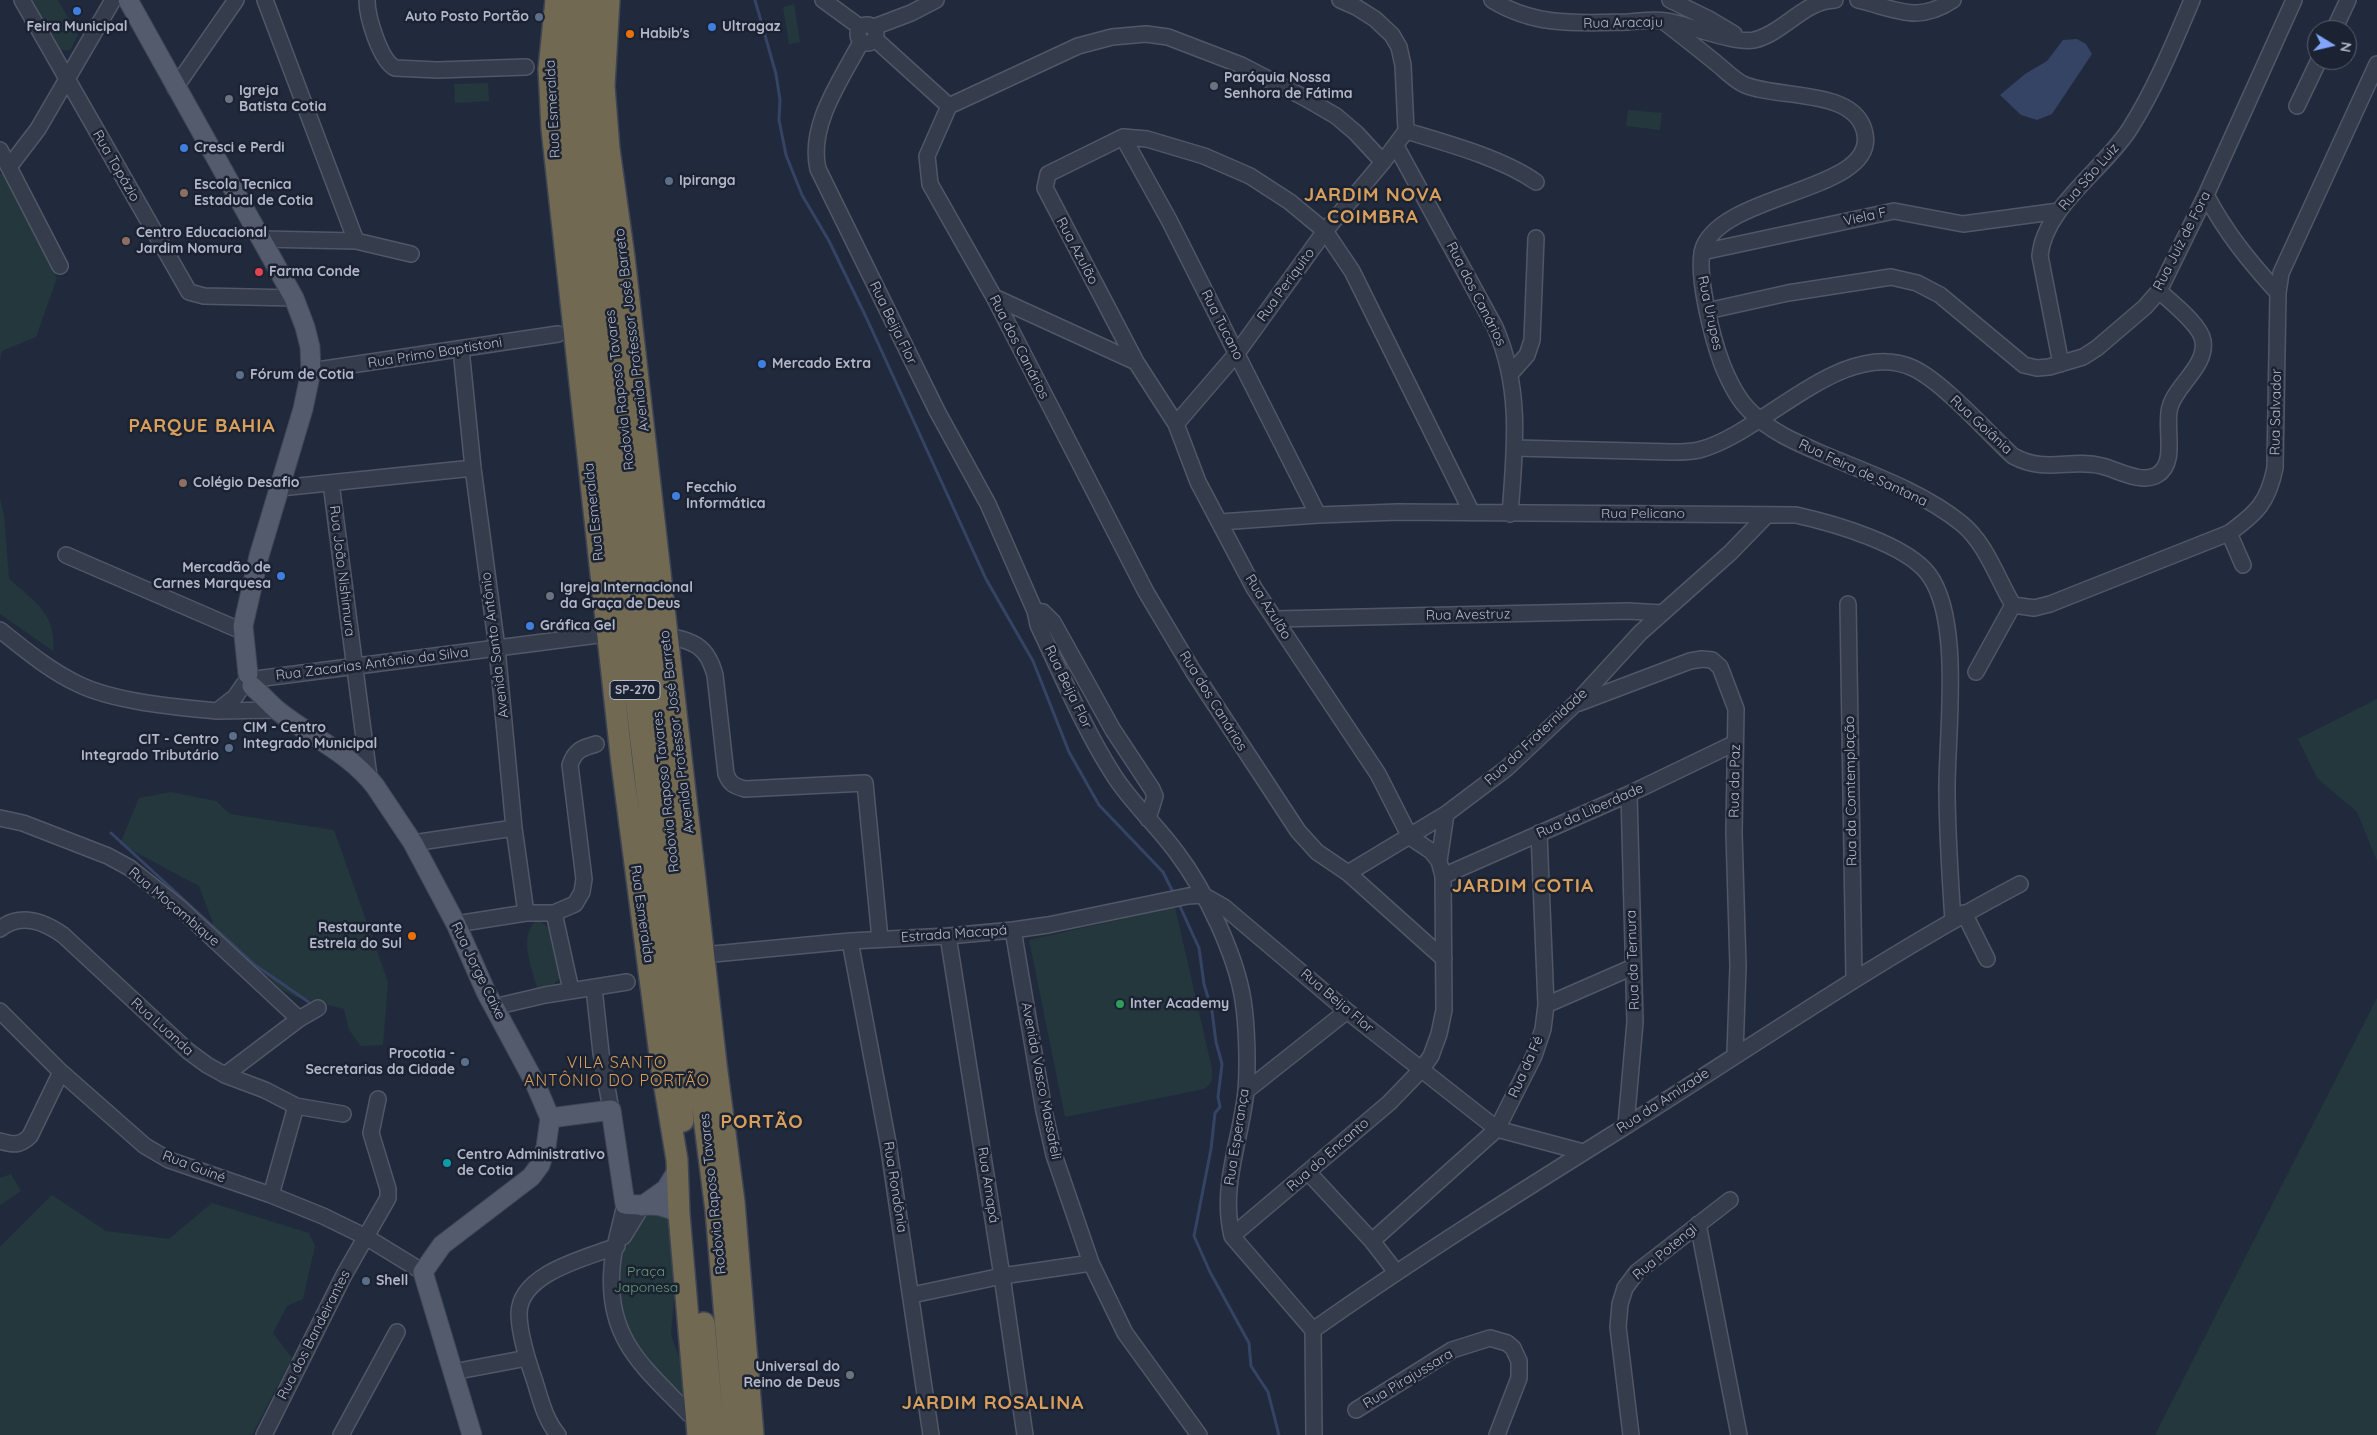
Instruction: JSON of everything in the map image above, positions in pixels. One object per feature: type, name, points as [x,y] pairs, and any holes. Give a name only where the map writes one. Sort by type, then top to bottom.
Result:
[{"type":"highway","name":"Rua Esmeralda","points":[[556,0],[549,69],[552,129],[576,335],[606,634],[661,1066],[678,1171]]},
{"type":"highway","name":"Rodovia Raposo Tavares","points":[[573,0],[568,76],[572,156],[661,910],[709,1380],[700,1428]]},
{"type":"highway","name":"Rodovia Raposo Tavares","points":[[591,0],[586,72],[588,120],[687,984],[716,1211],[734,1435]]},
{"type":"highway","name":"Avenida Professor José Barreto","points":[[609,0],[604,86],[607,122],[703,954],[734,1202],[753,1435]]},
{"type":"highway","points":[[621,573],[618,633],[622,764]]},
{"type":"highway","points":[[678,1171],[679,1214],[700,1428]]},
{"type":"main road","points":[[128,0],[175,88],[294,298],[306,334],[311,371],[303,409],[259,556],[243,626],[250,681]]},
{"type":"main road","name":"Rua Jorge Caixe","points":[[250,681],[277,710],[369,778],[413,843],[456,924],[494,1007],[535,1082],[550,1118]]},
{"type":"main road","points":[[472,1435],[423,1272],[442,1245],[531,1177],[540,1164],[546,1147],[550,1118],[611,1110],[634,1205]]},
{"type":"main road","points":[[634,1205],[666,1189],[678,1171]]},
{"type":"main road","points":[[634,1205],[655,1204],[667,1207],[679,1214]]},
{"type":"street","name":"Rua Topázio","points":[[22,0],[188,292],[204,296],[294,298]]},
{"type":"street","points":[[9,167],[38,129],[113,0]]},
{"type":"street","points":[[175,88],[236,0]]},
{"type":"street","points":[[265,0],[356,241]]},
{"type":"street","points":[[368,0],[376,36],[389,65],[395,68],[437,70],[526,67]]},
{"type":"street","points":[[823,0],[868,34],[949,106],[1078,46],[1112,37],[1146,34],[1168,37],[1240,66],[1305,98],[1336,116],[1356,132],[1383,162]]},
{"type":"street","points":[[868,34],[936,0]]},
{"type":"street","points":[[1340,0],[1356,7],[1374,19],[1392,35],[1400,47],[1403,65],[1406,131],[1468,151],[1520,173],[1536,182]]},
{"type":"street","name":"Rua Aracaju","points":[[1492,0],[1528,17],[1564,24],[1663,21],[1692,26],[1743,42]]},
{"type":"street","points":[[1670,0],[1726,28],[1743,42],[1756,40],[1770,34],[1807,8],[1835,0]]},
{"type":"street","points":[[1858,0],[1906,14],[1924,14],[1939,9],[1953,0]]},
{"type":"street","name":"Rua São Luiz","points":[[2061,364],[2040,256],[2041,242],[2059,211],[2105,161],[2148,100],[2192,0]]},
{"type":"street","name":"Rua Juíz de Fora","points":[[1707,311],[1788,293],[1891,277],[1917,283],[1940,295],[2024,365],[2037,368],[2061,364],[2083,357],[2097,348],[2145,307],[2159,290],[2206,195],[2294,0]]},
{"type":"street","points":[[2339,20],[2348,0]]},
{"type":"street","name":"Rua Urupes","points":[[1663,21],[1740,82],[1770,92],[1834,101],[1849,108],[1861,120],[1866,136],[1863,152],[1854,164],[1818,184],[1768,200],[1731,217],[1712,232],[1702,252],[1700,267],[1707,311],[1722,363],[1734,388],[1747,408],[1758,419]]},
{"type":"street","name":"Rua Beija Flor","points":[[868,34],[825,114],[815,145],[818,169],[937,412],[988,504],[1035,610],[1038,625],[1097,746],[1117,780],[1177,853],[1195,896],[1224,907],[1348,1011],[1497,1129],[1583,1152]]},
{"type":"street","name":"Rua Salvador","points":[[2013,604],[2034,608],[2050,604],[2229,533],[2250,518],[2263,504],[2271,488],[2275,468],[2278,293],[2281,273],[2287,255],[2377,64]]},
{"type":"street","points":[[2297,106],[2314,70]]},
{"type":"street","name":"Rua dos Canários","points":[[949,106],[927,156],[930,184],[994,297],[1125,554],[1193,671],[1298,830],[1317,852],[1348,873],[1444,959]]},
{"type":"street","name":"Rua Periquito","points":[[1176,424],[1237,353],[1325,231],[1396,146],[1406,131]]},
{"type":"street","points":[[1123,137],[1147,139],[1170,145],[1204,156],[1250,176],[1290,202],[1325,231],[1352,271],[1472,513]]},
{"type":"street","name":"Rua Tucano","points":[[1123,137],[1169,220],[1318,515]]},
{"type":"street","name":"Rua Azulão","points":[[1123,137],[1048,174],[1044,188],[1136,362],[1176,424],[1198,482],[1254,588],[1378,774],[1410,837],[1430,851],[1441,868]]},
{"type":"street","name":"Rua dos Canários","points":[[1396,146],[1495,327],[1506,352],[1514,396],[1515,448],[1510,514]]},
{"type":"street","points":[[0,150],[60,266]]},
{"type":"street","points":[[2206,195],[2222,224],[2242,252],[2278,293]]},
{"type":"street","name":"Viela F","points":[[1702,252],[1894,210],[1962,224],[2059,211]]},
{"type":"street","points":[[1511,373],[1527,355],[1532,340],[1536,238]]},
{"type":"street","points":[[262,239],[356,241],[411,254]]},
{"type":"street","name":"Rua Goiânia","points":[[1758,419],[1826,378],[1866,364],[1889,362],[1912,368],[1933,380],[2013,456],[2026,463],[2045,466],[2086,464],[2144,477],[2156,476],[2165,468],[2168,461],[2168,415],[2172,398],[2198,363],[2203,351],[2203,340],[2198,329],[2159,290]]},
{"type":"street","points":[[994,297],[1136,362]]},
{"type":"street","name":"Rua Primo Baptistoni","points":[[311,371],[558,334]]},
{"type":"street","name":"Avenida Santo Antônio","points":[[461,349],[473,468],[497,648],[514,828],[526,913]]},
{"type":"street","points":[[1515,448],[1698,451],[1723,441],[1758,419]]},
{"type":"street","name":"Rua Feira de Santana","points":[[1758,419],[1790,439],[1911,492],[1963,524],[1981,544],[2013,604]]},
{"type":"street","points":[[280,488],[473,468]]},
{"type":"street","name":"Rua João Nishimura","points":[[331,483],[369,778]]},
{"type":"street","name":"Rua Pelicano","points":[[1220,522],[1318,515],[1472,513],[1796,515],[1852,530],[1885,544],[1916,562],[1929,574],[1938,589],[1943,610],[1950,654],[1951,694],[1947,766],[1947,830],[1958,917]]},
{"type":"street","name":"Rua da Fraternidade","points":[[1348,873],[1446,814],[1507,768],[1575,704],[1640,633],[1730,553],[1767,515]]},
{"type":"street","points":[[2229,533],[2243,565]]},
{"type":"street","points":[[66,555],[244,632]]},
{"type":"street","name":"Rua da Comtemplação","points":[[1848,604],[1854,979]]},
{"type":"street","points":[[1976,672],[2013,604]]},
{"type":"street","points":[[1035,610],[1048,616],[1056,628],[1113,730],[1152,789],[1155,796],[1154,804],[1148,819]]},
{"type":"street","points":[[1628,611],[1640,625],[1640,633]]},
{"type":"street","name":"Rua Avestruz","points":[[1275,619],[1628,611],[1662,613]]},
{"type":"street","points":[[0,630],[40,661],[81,686],[154,704],[217,711],[277,710]]},
{"type":"street","name":"Rua Zacarias Antônio da Silva","points":[[250,681],[354,665],[606,634]]},
{"type":"street","points":[[666,636],[689,641],[706,653],[711,661],[715,675],[726,774],[729,782],[745,789],[865,783],[880,939]]},
{"type":"street","name":"Rua da Paz","points":[[1575,704],[1690,661],[1702,658],[1712,660],[1720,667],[1736,709],[1738,722],[1735,743],[1734,833],[1738,966],[1735,1054]]},
{"type":"street","points":[[217,711],[235,697],[250,681]]},
{"type":"street","name":"Rua da Liberdade","points":[[1441,868],[1539,834],[1629,794],[1735,743]]},
{"type":"street","points":[[456,924],[526,913],[554,913],[575,904],[582,892],[584,879],[570,765],[573,756],[580,749],[596,744]]},
{"type":"street","name":"Rua da Ternura","points":[[1626,1126],[1635,1022],[1632,967],[1629,794]]},
{"type":"street","points":[[1421,1070],[1431,1056],[1439,1034],[1444,1010],[1441,868],[1446,814]]},
{"type":"street","name":"Rua Moçambique","points":[[0,818],[23,823],[130,868],[179,907],[299,1019]]},
{"type":"street","points":[[413,843],[514,828]]},
{"type":"street","name":"Rua da Fé","points":[[1372,1241],[1497,1129],[1534,1056],[1543,1029],[1546,1006],[1539,834]]},
{"type":"street","name":"Rua da Amizade","points":[[1313,1330],[1396,1272],[1626,1126],[1735,1054],[1854,979],[1958,917],[2020,884]]},
{"type":"street","name":"Estrada Macapá","points":[[703,954],[850,941],[948,936],[1013,930],[1048,925],[1169,899],[1195,896]]},
{"type":"street","name":"Rua Esperança","points":[[1195,896],[1230,951],[1239,978],[1244,1002],[1246,1091],[1229,1183],[1228,1219],[1232,1236]]},
{"type":"street","points":[[554,913],[571,990]]},
{"type":"street","points":[[1958,917],[1987,959]]},
{"type":"street","name":"Rua Luanda","points":[[0,929],[17,921],[30,919],[48,924],[64,935],[188,1051],[207,1065],[225,1075],[265,1090],[296,1106],[343,1114]]},
{"type":"street","name":"Avenida Vasco Massafeli","points":[[1013,930],[1044,1111],[1054,1155],[1091,1263],[1125,1333],[1198,1435]]},
{"type":"street","name":"Rua Amapá","points":[[948,936],[1002,1276],[1025,1435]]},
{"type":"street","name":"Rua Rondônia","points":[[850,941],[888,1143],[912,1295],[931,1435]]},
{"type":"street","points":[[1546,1006],[1632,967]]},
{"type":"street","points":[[494,1007],[571,990],[627,982]]},
{"type":"street","points":[[594,988],[601,1053],[611,1110]]},
{"type":"street","points":[[225,1075],[299,1019],[318,1008]]},
{"type":"street","name":"Rua Guiné","points":[[0,1011],[61,1072],[146,1146],[169,1160],[323,1216],[366,1236],[423,1272]]},
{"type":"street","points":[[1246,1091],[1348,1011]]},
{"type":"street","name":"Rua do Encanto","points":[[1232,1236],[1389,1103],[1421,1070]]},
{"type":"street","points":[[0,1141],[13,1145],[24,1142],[30,1136],[61,1072]]},
{"type":"street","name":"Rua dos Bandeirantes","points":[[264,1435],[389,1194],[371,1133],[378,1099]]},
{"type":"street","points":[[271,1196],[296,1106]]},
{"type":"street","points":[[1308,1172],[1372,1241],[1396,1272]]},
{"type":"street","name":"Rua Potengi","points":[[1631,1435],[1618,1328],[1620,1304],[1625,1288],[1637,1272],[1730,1200]]},
{"type":"street","points":[[634,1205],[617,1246],[612,1266],[611,1281],[616,1323],[626,1344],[639,1362],[700,1428]]},
{"type":"street","points":[[1698,1224],[1740,1435]]},
{"type":"street","points":[[1232,1236],[1313,1330],[1314,1435]]},
{"type":"street","points":[[558,1435],[547,1422],[527,1358],[519,1314],[521,1302],[531,1285],[548,1273],[617,1246]]},
{"type":"street","points":[[912,1295],[1002,1276],[1091,1263]]},
{"type":"street","points":[[341,1435],[398,1332]]},
{"type":"street","name":"Rua Pirajussara","points":[[1356,1410],[1452,1350],[1490,1338],[1507,1343],[1513,1348],[1519,1361],[1518,1378],[1497,1435]]},
{"type":"street","points":[[453,1372],[527,1358]]},
{"type":"green space","points":[[33,0],[58,0],[78,35],[70,50],[58,50]]},
{"type":"green space","points":[[794,4],[800,42],[789,44],[783,7]]},
{"type":"green space","points":[[488,83],[489,101],[455,103],[454,84]]},
{"type":"green space","points":[[1628,110],[1662,113],[1660,130],[1626,126]]},
{"type":"green space","points":[[3,173],[57,278],[36,337],[2,351],[0,360],[0,174]]},
{"type":"green space","points":[[0,498],[4,515],[9,579],[42,609],[51,627],[53,651],[0,614]]},
{"type":"green space","points":[[2377,699],[2377,861],[2357,812],[2317,778],[2298,739]]},
{"type":"green space","points":[[171,792],[216,801],[230,814],[334,830],[388,982],[383,1045],[361,1046],[349,1030],[344,1009],[296,997],[282,990],[214,926],[199,886],[120,844],[139,798]]},
{"type":"green space","name":"Inter Academy","points":[[1175,907],[1212,1069],[1210,1083],[1204,1089],[1065,1117],[1029,940]]},
{"type":"green space","points":[[538,920],[552,930],[562,976],[553,985],[537,988],[527,942],[528,933]]},
{"type":"green space","points":[[2377,998],[2377,1435],[2155,1435]]},
{"type":"green space","points":[[11,1174],[21,1191],[0,1205],[0,1178]]},
{"type":"green space","points":[[52,1195],[106,1231],[169,1239],[212,1203],[309,1233],[315,1246],[303,1299],[287,1306],[273,1333],[292,1358],[252,1435],[0,1435],[0,1247]]},
{"type":"green space","name":"Praça Japonesa","points":[[665,1213],[671,1224],[670,1234],[675,1284],[671,1335],[688,1382],[690,1400],[663,1376],[642,1353],[627,1326],[619,1290],[618,1261],[626,1241],[648,1214]]},
{"type":"water","points":[[2077,39],[2086,44],[2092,54],[2052,114],[2037,120],[2021,115],[2000,95],[2025,74],[2047,61],[2063,40]]},
{"type":"waterway","points":[[755,0],[776,74],[780,100],[779,120],[786,155],[802,195],[829,241],[866,317],[986,579],[1033,661],[1069,752],[1099,805],[1163,872],[1174,894]]},
{"type":"waterway","points":[[111,833],[255,965],[313,1005]]},
{"type":"waterway","points":[[1178,902],[1199,948],[1204,984],[1212,1011],[1216,1042],[1222,1064],[1218,1097],[1220,1107],[1215,1113],[1211,1149],[1194,1236],[1210,1272],[1249,1343],[1251,1366],[1268,1392],[1279,1435]]},
{"type":"place","name":"Feira Municipal","points":[[77,11]]},
{"type":"place","name":"Auto Posto Portão","points":[[539,17]]},
{"type":"place","name":"Ultragaz","points":[[712,27]]},
{"type":"place","name":"Habib's","points":[[630,34]]},
{"type":"place","name":"Paróquia Nossa Senhora de Fátima","points":[[1214,86]]},
{"type":"place","name":"Igreja Batista Cotia","points":[[229,99]]},
{"type":"place","name":"Cresci e Perdi","points":[[184,148]]},
{"type":"place","name":"Ipiranga","points":[[669,181]]},
{"type":"place","name":"Escola Tecnica Estadual de Cotia","points":[[184,193]]},
{"type":"place","name":"Centro Educacional Jardim Nomura","points":[[126,241]]},
{"type":"place","name":"Farma Conde","points":[[259,272]]},
{"type":"place","name":"Mercado Extra","points":[[762,364]]},
{"type":"place","name":"Fórum de Cotia","points":[[240,375]]},
{"type":"place","name":"Colégio Desafio","points":[[183,483]]},
{"type":"place","name":"Fecchio Informática","points":[[676,496]]},
{"type":"place","name":"Mercadão de Carnes Marquesa","points":[[281,576]]},
{"type":"place","name":"Igreja Internacional da Graça de Deus","points":[[550,596]]},
{"type":"place","name":"Gráfica Gel","points":[[530,626]]},
{"type":"place","name":"CIM - Centro Integrado Municipal","points":[[233,736]]},
{"type":"place","name":"CIT - Centro Integrado Tributário","points":[[229,748]]},
{"type":"place","name":"Restaurante Estrela do Sul","points":[[412,936]]},
{"type":"place","name":"Inter Academy","points":[[1120,1004]]},
{"type":"place","name":"Procotia - Secretarias da Cidade","points":[[465,1062]]},
{"type":"place","name":"Centro Administrativo de Cotia","points":[[447,1163]]},
{"type":"place","name":"Shell","points":[[366,1281]]},
{"type":"place","name":"Universal do Reino de Deus","points":[[850,1375]]},
{"type":"district","name":"JARDIM NOVA COIMBRA","points":[[1373,206]]},
{"type":"district","name":"PARQUE BAHIA","points":[[202,426]]},
{"type":"district","name":"JARDIM COTIA","points":[[1523,886]]},
{"type":"district","name":"VILA SANTO ANTÔNIO DO PORTÃO","points":[[617,1072]]},
{"type":"district","name":"PORTÃO","points":[[762,1122]]},
{"type":"district","name":"JARDIM ROSALINA","points":[[993,1403]]}]
